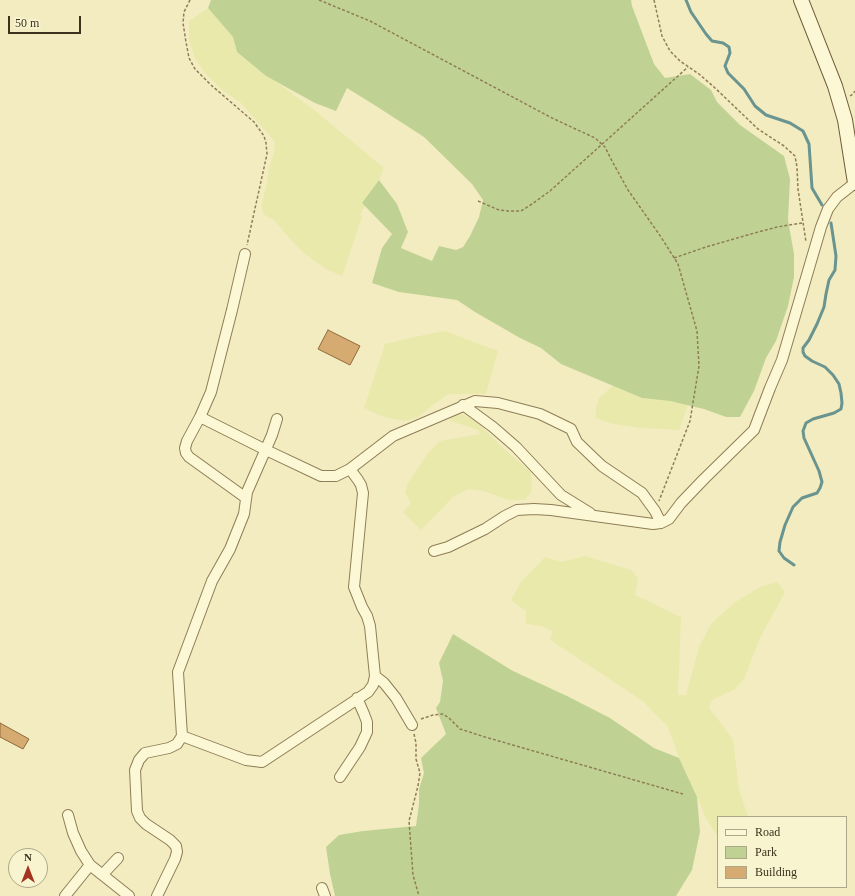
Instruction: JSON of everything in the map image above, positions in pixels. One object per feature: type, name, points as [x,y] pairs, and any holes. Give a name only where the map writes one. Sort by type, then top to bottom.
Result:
[{"type":"street","points":[[434,551],[448,547],[485,529],[517,510],[551,510],[653,524],[661,523],[669,519],[704,479],[754,430],[782,360],[821,227],[828,209],[837,197],[855,183],[845,120],[835,86],[801,0]]},
{"type":"street","points":[[245,254],[211,392],[186,441],[186,453],[189,457],[246,498]]},
{"type":"street","points":[[200,416],[321,476],[336,476],[350,469],[393,436],[475,401],[498,403],[540,414],[571,429],[577,442],[602,466],[642,493],[661,523]]},
{"type":"street","points":[[463,405],[493,427],[516,447],[561,495],[593,515]]},
{"type":"street","points":[[157,896],[175,859],[177,852],[176,846],[140,818],[137,811],[135,770],[139,760],[146,753],[169,748],[177,744],[182,736],[178,672],[212,581],[230,549],[244,514],[247,492],[266,450],[277,419]]},
{"type":"street","points":[[182,736],[246,760],[262,762],[368,692],[373,685],[375,676],[370,626],[354,586],[363,493],[361,485],[350,469]]},
{"type":"street","points":[[375,676],[384,683],[396,698],[412,725]]},
{"type":"street","points":[[340,777],[360,747],[367,732],[367,722],[357,698]]},
{"type":"street","points":[[68,815],[80,851],[90,865],[129,896]]},
{"type":"street","points":[[102,874],[118,858]]},
{"type":"street","points":[[65,896],[90,865]]},
{"type":"path","points":[[190,0],[184,12],[183,23],[190,58],[195,68],[211,85],[254,122],[264,136],[266,143],[267,154],[245,254]]},
{"type":"path","points":[[319,0],[370,22],[552,118],[595,138],[605,147],[628,190],[678,264],[697,331],[699,366],[690,421],[655,512]]},
{"type":"path","points":[[654,0],[662,36],[670,51],[680,61],[699,74],[714,87],[758,129],[784,146],[795,156],[802,223],[806,244]]},
{"type":"path","points":[[478,201],[500,210],[521,211],[550,190],[688,67]]},
{"type":"path","points":[[674,258],[751,234],[777,227],[802,223]]},
{"type":"path","points":[[419,896],[413,875],[409,821],[420,773],[416,759],[416,743],[412,725],[426,716],[443,714],[460,729],[485,738],[683,794]]},
{"type":"green space","points":[[211,0],[631,0],[654,64],[665,78],[690,74],[711,90],[717,102],[740,125],[784,156],[790,179],[788,220],[794,254],[794,277],[788,306],[776,341],[766,358],[754,391],[740,417],[726,417],[704,409],[670,401],[642,398],[561,364],[541,348],[520,338],[457,300],[399,292],[372,283],[382,248],[392,234],[362,203],[379,180],[397,204],[408,232],[401,248],[432,261],[439,246],[456,250],[463,247],[479,217],[483,200],[472,184],[424,137],[347,88],[336,111],[315,103],[266,76],[237,52],[233,37],[208,8]]},
{"type":"green space","points":[[208,8],[233,37],[237,52],[266,76],[313,109],[384,168],[379,180],[362,203],[365,206],[360,215],[362,217],[342,276],[326,269],[304,253],[274,220],[263,214],[262,204],[269,167],[274,153],[275,142],[241,103],[222,90],[204,72],[195,58],[189,41],[189,21]]},
{"type":"green space","points":[[445,331],[498,351],[486,394],[448,394],[418,417],[405,421],[381,416],[364,408],[385,344]]},
{"type":"green space","points":[[613,386],[642,398],[670,401],[688,405],[679,430],[641,428],[613,424],[596,418],[596,408],[599,398]]},
{"type":"green space","points":[[455,414],[464,415],[477,422],[503,448],[531,472],[531,493],[524,500],[508,500],[484,491],[468,489],[453,497],[421,530],[403,512],[411,503],[405,493],[408,483],[428,453],[440,441],[480,434],[478,430],[450,421],[450,416]]},
{"type":"green space","points":[[585,556],[631,570],[638,578],[635,595],[681,617],[678,695],[686,695],[699,647],[711,624],[734,603],[760,587],[777,582],[785,592],[760,638],[744,679],[735,689],[712,700],[709,708],[733,740],[739,789],[748,816],[717,816],[717,835],[706,818],[679,758],[668,727],[645,703],[550,640],[553,631],[541,626],[526,624],[526,611],[511,600],[521,582],[545,557],[561,562]]},
{"type":"green space","points":[[453,634],[513,671],[610,718],[654,748],[679,758],[697,797],[700,832],[692,870],[676,896],[335,896],[326,847],[339,835],[416,826],[419,804],[419,789],[424,773],[421,758],[446,734],[436,708],[440,702],[443,681],[439,663]]},
{"type":"building","points":[[328,330],[360,346],[350,365],[318,349]]},
{"type":"building","points":[[0,723],[29,739],[23,749],[0,737]]},
{"type":"waterway","points":[[686,0],[691,12],[712,41],[723,43],[729,47],[730,53],[725,66],[728,73],[744,89],[755,106],[766,115],[790,123],[803,131],[809,144],[812,188],[822,205]]},
{"type":"waterway","points":[[794,565],[784,558],[779,551],[785,525],[793,507],[802,498],[817,493],[822,482],[819,471],[804,438],[803,431],[806,423],[813,419],[834,413],[841,409],[842,403],[839,384],[833,375],[825,367],[805,356],[803,352],[803,348],[809,340],[824,307],[829,280],[835,270],[836,256],[831,223]]}]
